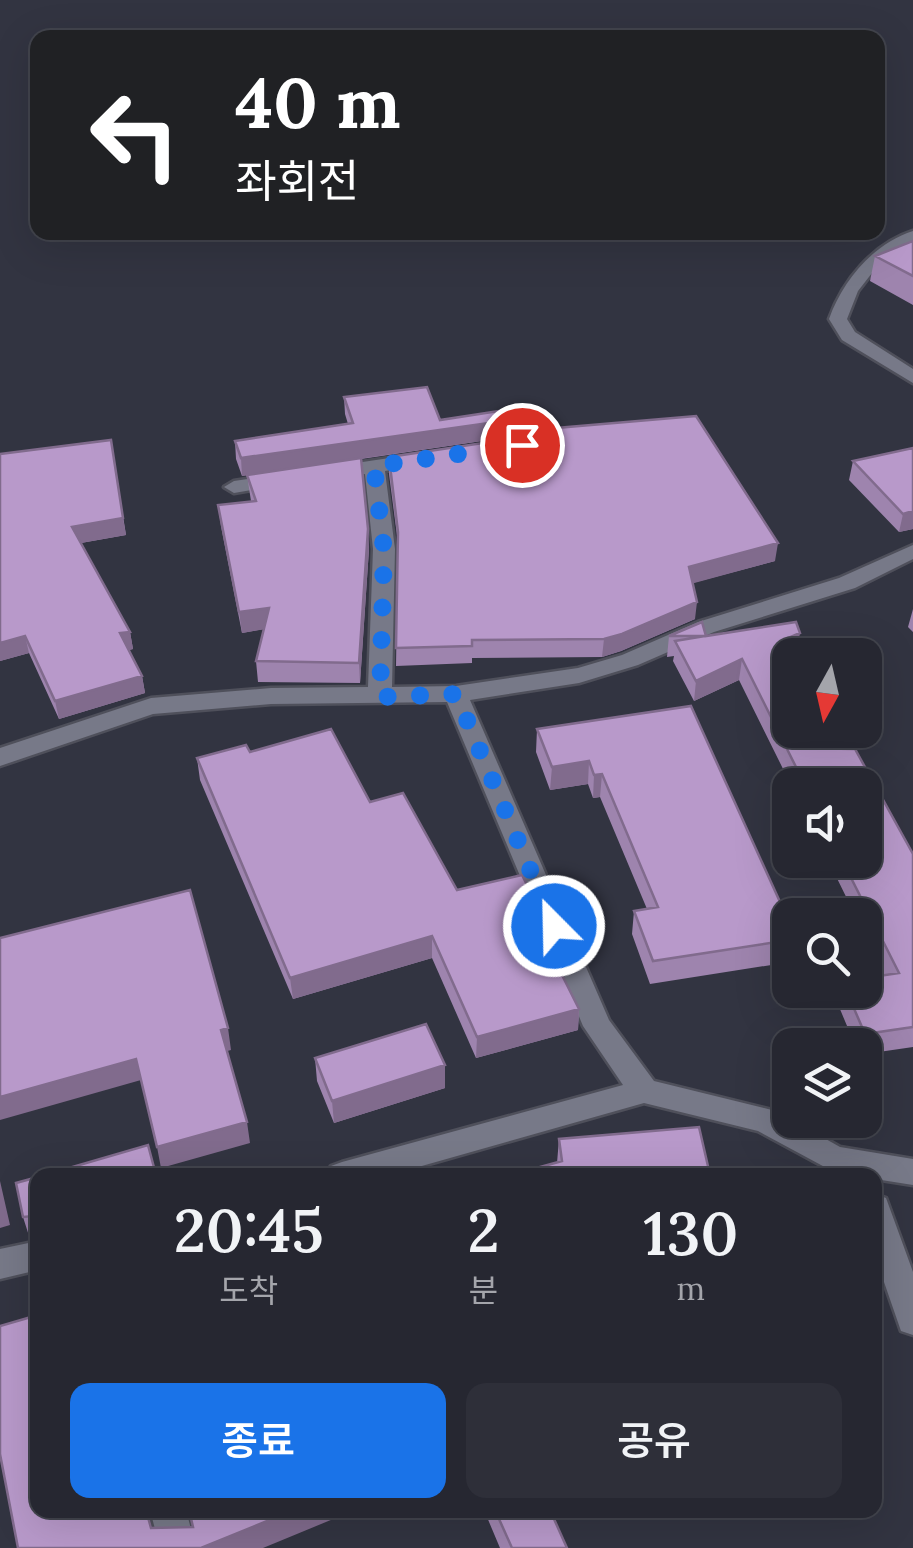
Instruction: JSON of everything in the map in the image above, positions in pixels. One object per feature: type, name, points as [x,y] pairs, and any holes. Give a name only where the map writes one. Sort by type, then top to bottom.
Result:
[{"type":"street","points":[[913,236],[885,252],[854,279],[838,319],[848,336],[913,377]]},
{"type":"street","points":[[234,486],[448,456]]},
{"type":"street","points":[[374,466],[384,550],[380,697]]},
{"type":"street","points":[[0,757],[152,706],[271,696],[456,694],[579,675],[630,660],[706,627],[847,583],[913,551]]},
{"type":"street","points":[[456,694],[597,1026],[644,1091]]},
{"type":"street","points":[[367,1168],[644,1091],[766,1120],[857,1168]]},
{"type":"street","points":[[882,1171],[913,1172]]},
{"type":"street","points":[[882,1229],[913,1320]]},
{"type":"street","points":[[0,1264],[30,1257]]},
{"type":"street","points":[[170,1518],[178,1548]]},
{"type":"building","points":[[913,241],[913,276],[875,256]]},
{"type":"building","points":[[427,387],[440,420],[505,410],[510,420],[241,458],[235,441],[353,423],[344,397]]},
{"type":"building","points":[[696,416],[778,543],[689,567],[697,602],[604,639],[472,640],[472,646],[396,648],[398,532],[389,457],[530,436],[533,430]]},
{"type":"building","points":[[111,440],[123,518],[72,527],[130,632],[120,633],[142,676],[55,701],[25,636],[0,643],[0,454]]},
{"type":"building","points":[[913,448],[913,511],[903,514],[853,461]]},
{"type":"building","points":[[361,458],[368,529],[359,663],[256,661],[269,608],[239,612],[218,505],[256,501],[247,475]]},
{"type":"building","points":[[702,622],[706,636],[796,622],[800,633],[772,638],[772,719],[742,659],[696,681],[675,641],[705,636],[669,636]]},
{"type":"building","points":[[691,706],[778,898],[772,898],[772,943],[653,961],[634,911],[658,907],[602,774],[594,775],[589,761],[552,767],[537,729]]},
{"type":"building","points":[[331,729],[370,802],[403,793],[457,890],[522,875],[542,915],[533,917],[579,1009],[477,1037],[432,936],[290,978],[197,758],[246,745],[250,752]]},
{"type":"building","points":[[786,748],[855,749],[865,768],[796,768]]},
{"type":"building","points":[[882,798],[913,854],[913,1027],[882,1032],[882,1028],[862,1028],[854,1008],[882,1008],[882,976],[899,973],[882,939],[882,898],[861,898],[851,878],[882,878]]},
{"type":"building","points":[[190,890],[228,1028],[221,1030],[247,1122],[157,1147],[136,1059],[0,1097],[0,938]]},
{"type":"building","points":[[426,1024],[445,1065],[332,1101],[315,1058]]},
{"type":"building","points":[[699,1127],[708,1168],[536,1168],[562,1161],[559,1139]]},
{"type":"building","points":[[148,1145],[154,1168],[69,1168]]},
{"type":"building","points":[[30,1179],[30,1216],[23,1217],[16,1183]]},
{"type":"building","points":[[30,1317],[30,1518],[148,1518],[151,1528],[193,1527],[191,1518],[274,1518],[201,1548],[18,1548],[0,1454],[0,1326]]},
{"type":"building","points":[[499,1518],[554,1518],[567,1548],[512,1548]]},
{"type":"route","points":[[522,445],[374,466],[384,550],[380,697],[456,694],[554,926]]}]
